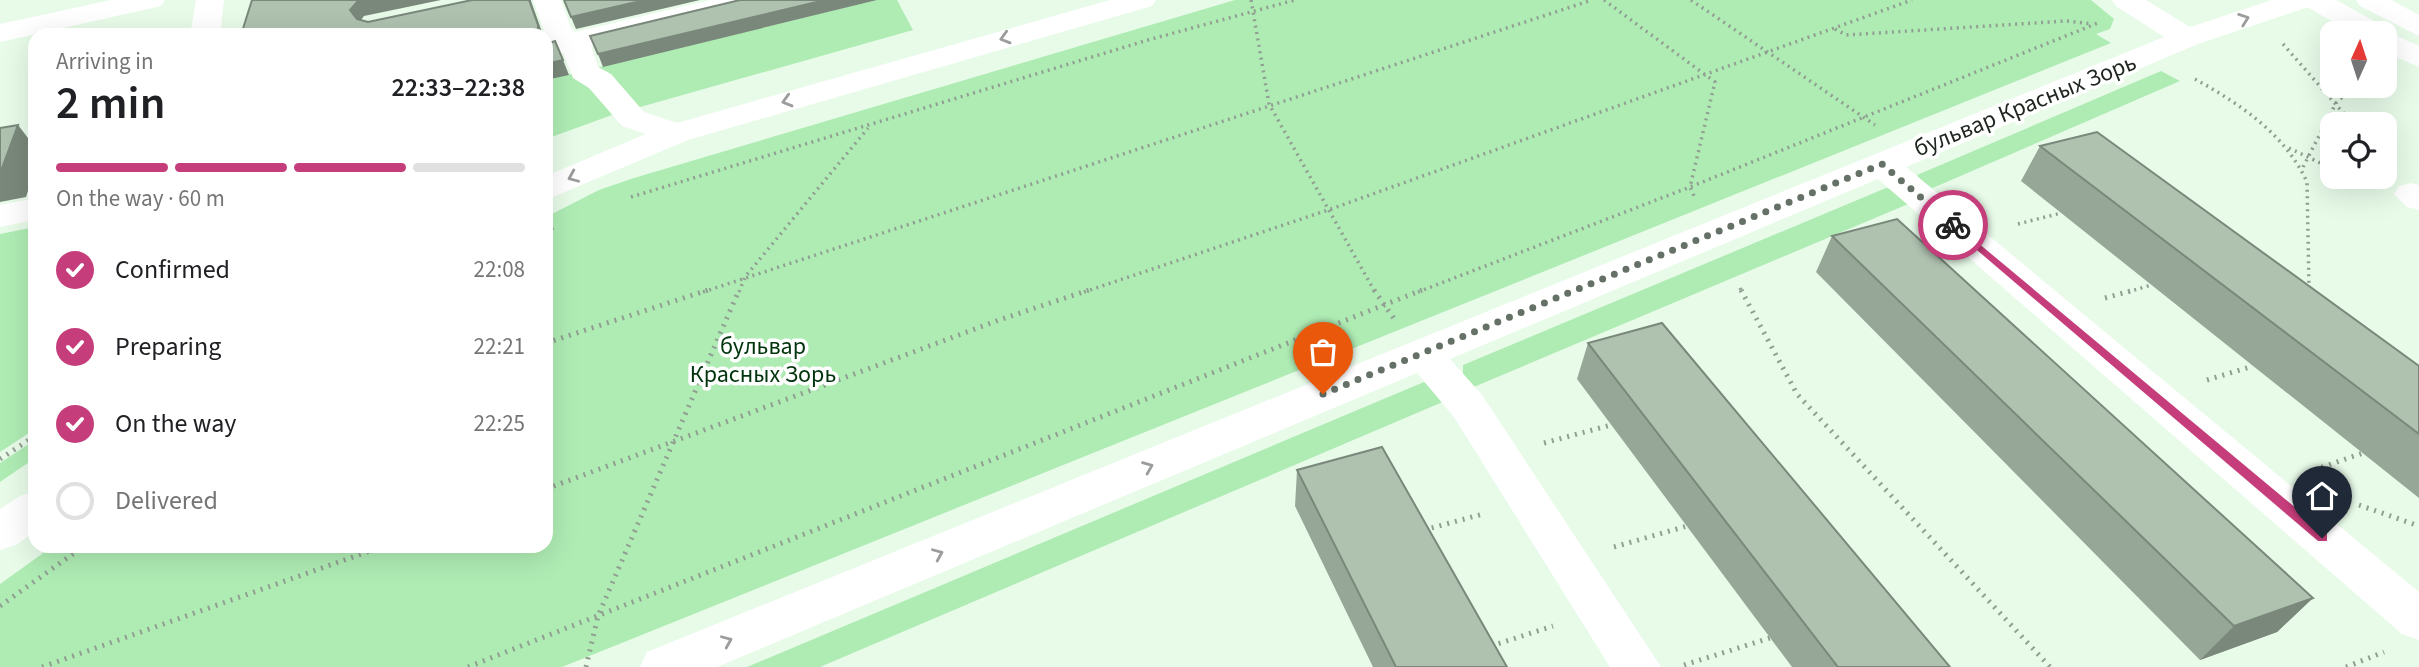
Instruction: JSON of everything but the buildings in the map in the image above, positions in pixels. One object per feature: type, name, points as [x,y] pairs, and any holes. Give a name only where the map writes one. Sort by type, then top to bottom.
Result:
[{"type":"street","points":[[0,33],[150,0]]},
{"type":"street","points":[[206,28],[210,0]]},
{"type":"street","points":[[547,0],[557,32],[557,45]]},
{"type":"street","points":[[557,45],[747,0]]},
{"type":"street","points":[[553,186],[676,133],[1050,11],[1142,0]]},
{"type":"street","name":"бульвар Красных Зорь","points":[[664,667],[2187,38],[2301,0]]},
{"type":"street","points":[[2315,0],[2353,21]]},
{"type":"street","points":[[2370,0],[2419,27]]},
{"type":"street","points":[[2116,9],[2187,38]]},
{"type":"street","points":[[557,45],[580,52],[584,71],[600,81],[633,120],[676,133]]},
{"type":"street","points":[[2398,47],[2419,58]]},
{"type":"street","points":[[0,151],[28,146]]},
{"type":"street","points":[[1882,164],[2419,620]]},
{"type":"street","points":[[0,216],[28,210]]},
{"type":"street","points":[[1422,353],[1468,406],[1637,667]]},
{"type":"street","points":[[0,532],[28,513]]},
{"type":"path","points":[[1251,0],[1269,104],[1331,209],[1383,305],[1422,353]]},
{"type":"path","points":[[625,199],[1148,40],[1295,0]]},
{"type":"path","points":[[553,340],[1592,0]]},
{"type":"path","points":[[1604,0],[1715,82],[1690,187]]},
{"type":"path","points":[[1690,0],[1866,118]]},
{"type":"path","points":[[553,487],[676,443],[999,320],[1331,209],[1912,0]]},
{"type":"path","points":[[468,667],[1383,305],[1866,118],[2095,24],[2116,9]]},
{"type":"path","points":[[1834,28],[1846,35],[2066,21],[2095,24],[2104,29]]},
{"type":"path","points":[[2282,43],[2343,112]]},
{"type":"path","points":[[2195,79],[2224,96],[2287,147],[2320,163]]},
{"type":"path","points":[[2302,167],[2336,103],[2341,98]]},
{"type":"path","points":[[586,667],[598,615],[676,443],[745,277],[869,127]]},
{"type":"path","points":[[2287,147],[2302,167],[2307,182],[2309,288]]},
{"type":"path","points":[[553,228],[566,222]]},
{"type":"path","points":[[2299,280],[2320,296]]},
{"type":"path","points":[[1740,289],[1797,394],[2050,667]]},
{"type":"path","points":[[1500,456],[1611,425]]},
{"type":"path","points":[[0,458],[28,440]]},
{"type":"path","points":[[1418,532],[1529,501]]},
{"type":"path","points":[[1568,561],[1687,526]]},
{"type":"path","points":[[0,606],[74,553]]},
{"type":"path","points":[[42,667],[364,553]]},
{"type":"path","points":[[1483,648],[1600,610]]},
{"type":"path","points":[[1677,667],[1770,638]]},
{"type":"green space","points":[[876,0],[897,0],[913,30],[612,115],[553,136],[553,78]]},
{"type":"green space","name":"бульвар Красных Зорь","points":[[1235,0],[2091,0],[2114,19],[2110,29],[2096,34],[2111,43],[562,667],[0,667],[0,584],[43,553],[553,553],[553,213],[599,190]]},
{"type":"green space","points":[[2161,71],[2180,81],[1928,190],[1917,175]]},
{"type":"green space","points":[[1886,188],[1898,190],[1913,202],[1469,389],[1463,378],[1463,365]]},
{"type":"green space","points":[[28,228],[28,434],[0,452],[0,234]]},
{"type":"green space","points":[[1424,382],[1445,401],[820,667],[747,667]]},
{"type":"green space","points":[[28,445],[28,463],[0,482],[0,463]]},
{"type":"way so far","points":[[1323,394],[1882,164],[1953,225]]},
{"type":"route","points":[[1953,225],[2322,538]]}]
